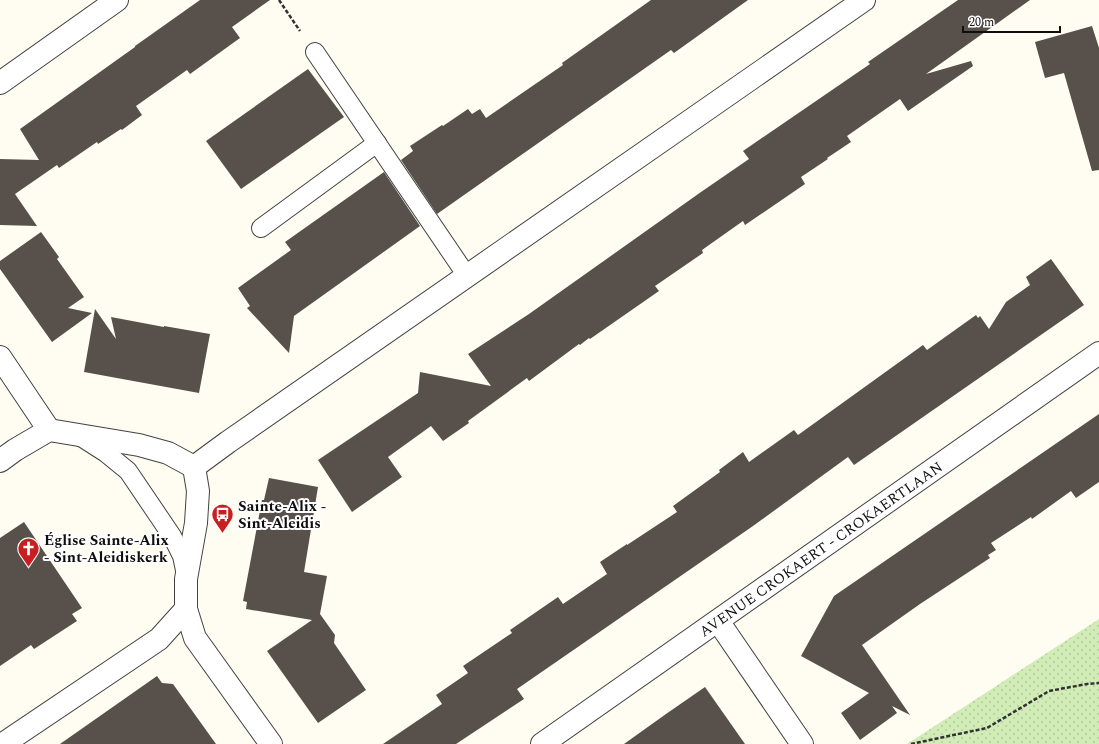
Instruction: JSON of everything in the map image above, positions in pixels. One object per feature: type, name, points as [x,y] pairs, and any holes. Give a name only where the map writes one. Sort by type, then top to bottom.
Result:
[{"type":"street","points":[[0,83],[117,0]]},
{"type":"street","points":[[194,467],[864,0]]},
{"type":"street","name":"AVENUE CROKAERT - CROKAERTLAAN","points":[[542,744],[1099,353]]},
{"type":"street","points":[[0,357],[49,430]]},
{"type":"street","points":[[0,461],[49,430],[139,445],[168,453],[194,467]]},
{"type":"street","points":[[194,467],[198,491],[196,523],[186,579],[186,608],[195,638],[271,744]]},
{"type":"street","points":[[3,744],[158,639],[186,608]]},
{"type":"street","points":[[718,621],[802,744]]},
{"type":"lane","points":[[315,52],[467,276]]},
{"type":"lane","points":[[261,228],[377,143]]},
{"type":"lane","points":[[78,435],[106,453],[128,471],[172,536],[182,556],[186,579]]},
{"type":"path","points":[[279,0],[315,52]]},
{"type":"path","points":[[911,744],[987,728],[1049,691],[1099,683]]},
{"type":"green space","points":[[1099,619],[1099,744],[907,744]]},
{"type":"building","points":[[200,0],[270,0],[232,27],[240,38],[190,74],[187,70],[136,106],[142,115],[122,130],[121,129],[98,144],[97,142],[59,168],[57,165],[15,194],[37,226],[0,225],[0,159],[39,160],[20,129]]},
{"type":"building","points":[[651,0],[748,0],[674,53],[671,50],[437,214],[401,160],[413,151],[410,146],[468,109],[472,114],[480,109],[486,118],[563,65],[562,63]]},
{"type":"building","points":[[958,0],[1030,0],[926,74],[971,61],[973,66],[908,111],[900,99],[847,136],[851,142],[801,177],[805,184],[745,225],[743,221],[702,250],[703,253],[655,286],[659,291],[590,339],[589,338],[580,345],[579,344],[529,381],[527,378],[443,441],[431,426],[388,457],[402,477],[352,512],[318,460],[418,393],[420,372],[491,386],[468,354],[529,314],[749,159],[743,151],[870,64],[868,62]]},
{"type":"building","points":[[1092,26],[1099,48],[1099,170],[1092,171],[1064,73],[1045,78],[1035,42]]},
{"type":"building","points":[[308,69],[344,117],[241,189],[206,141]]},
{"type":"building","points":[[384,172],[420,226],[294,316],[289,353],[247,308],[250,306],[238,288],[291,250],[285,242]]},
{"type":"building","points":[[41,232],[59,257],[57,259],[84,297],[68,308],[92,313],[52,342],[0,269],[0,261]]},
{"type":"building","points":[[1051,259],[1084,305],[854,465],[848,457],[753,526],[517,689],[524,699],[456,744],[383,744],[442,704],[436,695],[468,673],[463,666],[512,633],[510,630],[558,597],[563,604],[607,574],[600,562],[677,512],[673,506],[720,472],[719,470],[743,452],[749,462],[794,430],[798,435],[923,345],[927,350],[976,315],[978,318],[980,316],[989,329],[1006,302],[1030,285],[1026,277]]},
{"type":"building","points":[[95,309],[116,339],[111,317],[210,334],[199,393],[84,372]]},
{"type":"building","points":[[1099,414],[1099,482],[1076,498],[1071,491],[1032,519],[1031,517],[991,543],[996,550],[988,555],[990,558],[920,604],[862,645],[910,715],[892,706],[897,713],[860,740],[841,713],[869,693],[801,656],[834,596]]},
{"type":"building","points":[[269,478],[318,487],[304,572],[327,576],[320,614],[335,635],[334,643],[366,690],[318,723],[267,651],[312,620],[246,609],[247,602],[243,601],[262,500],[264,500]]},
{"type":"building","name":"Église Sainte-Alix - Sint-Aleidiskerk","points":[[24,522],[82,608],[72,614],[77,621],[34,649],[31,645],[0,666],[0,538]]},
{"type":"building","points":[[157,676],[162,683],[173,684],[216,744],[60,744]]},
{"type":"building","points":[[705,687],[745,744],[624,744],[666,714]]},
{"type":"place","name":"Sainte-Alix - Sint-Aleidis","points":[[223,534]]},
{"type":"place","name":"Église Sainte-Alix - Sint-Aleidiskerk","points":[[28,568]]}]
